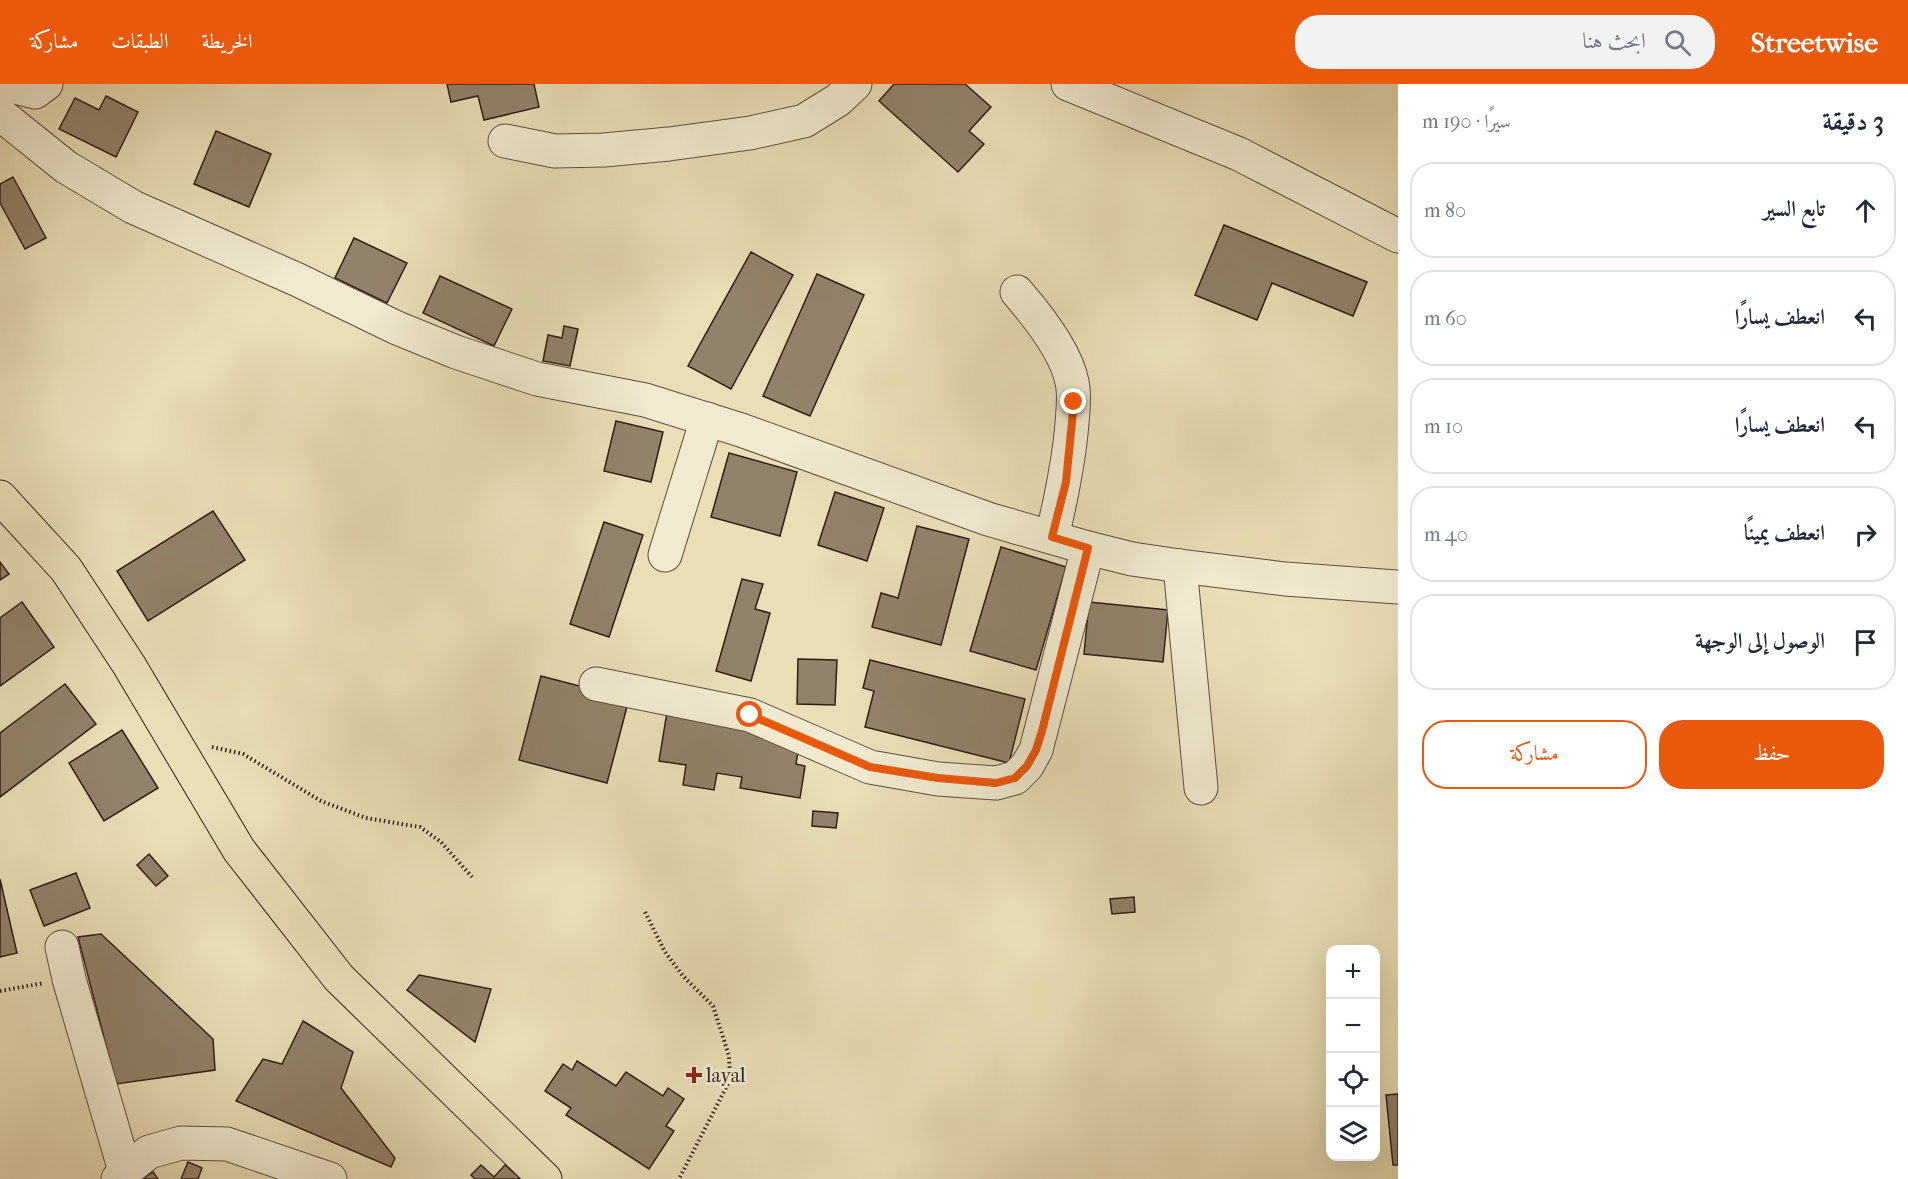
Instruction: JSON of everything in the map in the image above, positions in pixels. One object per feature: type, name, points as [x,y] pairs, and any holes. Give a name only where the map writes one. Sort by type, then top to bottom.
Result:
[{"type":"main road","points":[[0,497],[66,570],[129,665],[239,850],[339,978],[545,1179]]},
{"type":"street","points":[[3,84],[35,92],[46,84]]},
{"type":"street","points":[[505,141],[555,152],[669,144],[750,133],[804,121],[838,100],[855,84]]},
{"type":"street","points":[[1068,84],[1239,154],[1398,236]]},
{"type":"street","points":[[0,114],[66,167],[133,207],[298,280],[397,328],[456,352],[537,379],[645,400],[707,419],[988,519],[1132,559],[1285,579],[1398,587]]},
{"type":"street","points":[[1017,292],[1036,314],[1062,354],[1072,381],[1074,402],[1066,482],[1052,537]]},
{"type":"street","points":[[665,555],[707,419]]},
{"type":"street","points":[[596,684],[750,715],[870,767],[938,778],[996,783],[1015,778],[1027,766],[1036,750],[1088,548]]},
{"type":"street","points":[[1180,566],[1202,788]]},
{"type":"street","points":[[62,947],[121,1175],[149,1152],[181,1143],[227,1143],[330,1179]]},
{"type":"path","points":[[172,738],[243,754],[321,801],[366,818],[395,821],[420,827],[441,842],[472,877]]},
{"type":"path","points":[[645,912],[665,952],[683,976],[713,1006],[729,1056],[730,1080],[679,1179]]},
{"type":"path","points":[[0,991],[69,979]]},
{"type":"building","points":[[447,84],[534,84],[539,107],[484,120],[478,96],[451,102]]},
{"type":"building","points":[[894,84],[965,84],[991,107],[969,131],[984,144],[958,172],[879,101]]},
{"type":"building","points":[[106,96],[138,112],[116,157],[59,129],[75,98],[99,110]]},
{"type":"building","points":[[216,131],[271,154],[249,207],[194,184]]},
{"type":"building","points":[[13,177],[46,238],[25,249],[0,203],[0,184]]},
{"type":"building","points":[[1224,225],[1367,282],[1353,316],[1272,283],[1257,320],[1195,295]]},
{"type":"building","points":[[354,238],[407,263],[387,303],[335,278]]},
{"type":"building","points":[[751,252],[793,275],[731,389],[688,366]]},
{"type":"building","points":[[817,274],[864,295],[810,416],[763,396]]},
{"type":"building","points":[[440,276],[512,309],[494,346],[423,313]]},
{"type":"building","points":[[564,326],[578,329],[570,366],[543,361],[548,335],[562,338]]},
{"type":"building","points":[[616,421],[663,432],[651,482],[604,471]]},
{"type":"building","points":[[729,453],[797,472],[780,536],[711,517]]},
{"type":"building","points":[[835,492],[884,508],[867,561],[818,545]]},
{"type":"building","points":[[213,511],[245,560],[148,621],[117,571]]},
{"type":"building","points":[[604,522],[643,535],[609,637],[570,624]]},
{"type":"building","points":[[917,526],[969,539],[941,645],[872,627],[881,593],[898,598]]},
{"type":"building","points":[[1001,547],[1066,567],[1036,670],[970,651]]},
{"type":"building","points":[[0,562],[9,574],[0,580]]},
{"type":"building","points":[[742,579],[763,584],[755,609],[770,613],[751,681],[716,671]]},
{"type":"building","points":[[22,602],[54,647],[0,686],[0,618]]},
{"type":"building","points":[[1089,602],[1168,610],[1163,662],[1084,654]]},
{"type":"building","points":[[798,659],[837,660],[835,705],[797,704]]},
{"type":"building","points":[[870,660],[1025,699],[1009,763],[865,727],[874,691],[863,688]]},
{"type":"building","points":[[541,676],[629,699],[607,783],[519,760]]},
{"type":"building","points":[[65,684],[96,724],[0,797],[0,733]]},
{"type":"building","points":[[667,712],[787,737],[799,745],[796,764],[805,766],[800,798],[740,788],[742,777],[717,773],[714,790],[683,785],[686,765],[659,761]]},
{"type":"building","points":[[122,730],[158,788],[104,821],[69,763]]},
{"type":"building","points":[[813,811],[838,813],[836,828],[812,826]]},
{"type":"building","points":[[149,854],[168,876],[156,886],[137,865]]},
{"type":"building","points":[[76,873],[90,908],[44,926],[30,890]]},
{"type":"building","points":[[0,879],[17,953],[0,957]]},
{"type":"building","points":[[1134,897],[1135,912],[1112,914],[1110,899]]},
{"type":"building","points":[[101,934],[213,1039],[215,1070],[116,1084],[78,937]]},
{"type":"building","points":[[419,975],[491,989],[475,1042],[407,990]]},
{"type":"building","points":[[303,1021],[353,1052],[341,1088],[395,1158],[391,1167],[236,1101],[263,1059],[282,1064]]},
{"type":"building","points":[[577,1061],[616,1086],[626,1072],[663,1096],[668,1088],[684,1099],[666,1126],[674,1131],[649,1169],[566,1115],[571,1108],[545,1091],[563,1064],[572,1070]]},
{"type":"building","points":[[1398,1094],[1398,1165],[1393,1165],[1386,1095]]},
{"type":"building","points":[[188,1162],[202,1168],[198,1179],[181,1179]]},
{"type":"building","points":[[481,1165],[494,1177],[505,1165],[521,1179],[475,1179],[471,1175]]},
{"type":"building","points":[[153,1172],[158,1179],[142,1179]]},
{"type":"place","name":"layal","points":[[694,1075]]},
{"type":"route","points":[[750,715],[870,767],[938,778],[996,783],[1015,778],[1027,766],[1036,750],[1088,548],[1052,537],[1066,482],[1074,402]]}]
